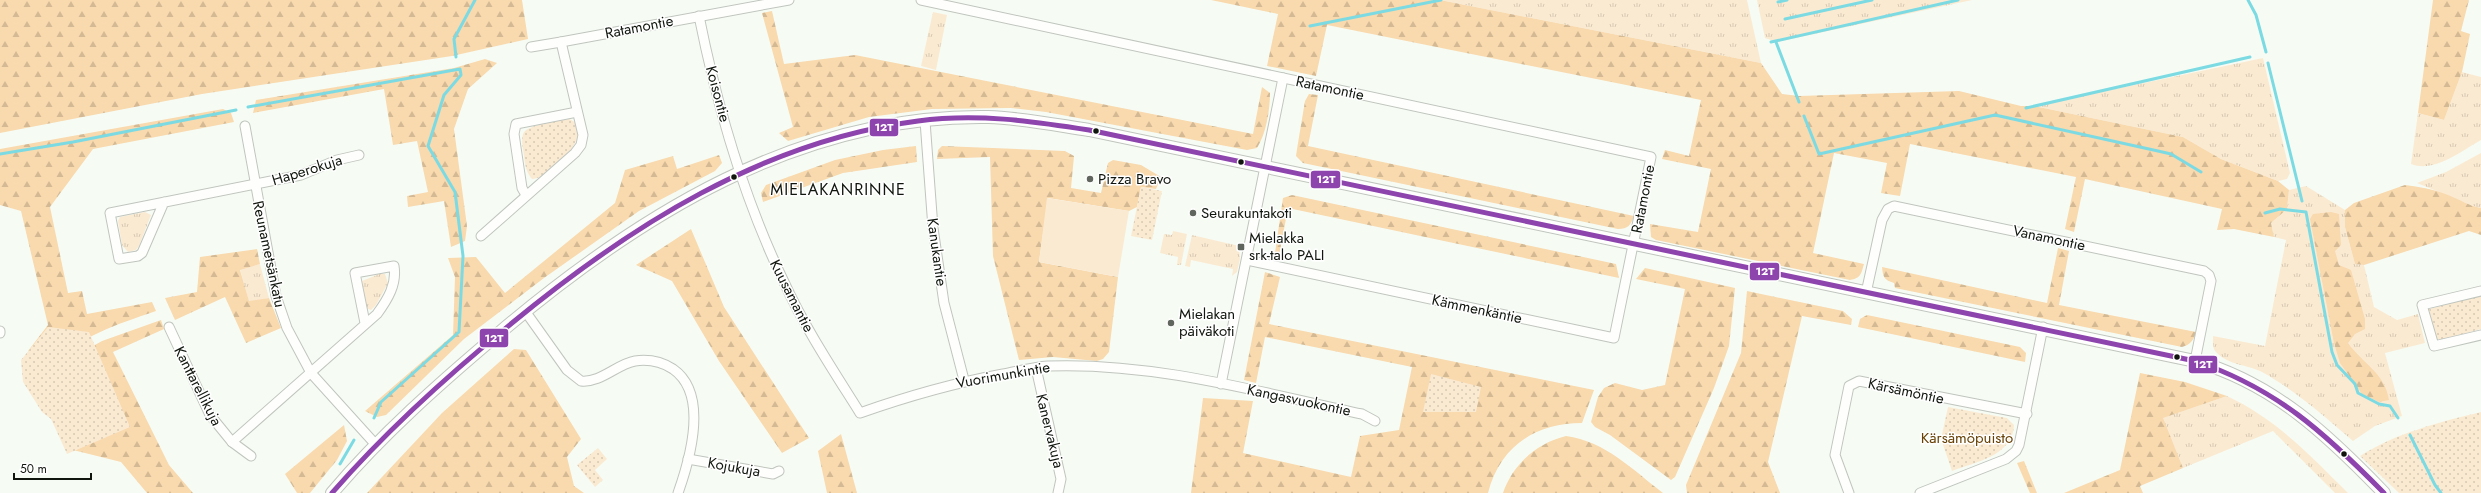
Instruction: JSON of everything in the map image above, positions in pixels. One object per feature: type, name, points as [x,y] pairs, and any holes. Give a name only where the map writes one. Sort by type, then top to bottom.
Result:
[{"type":"street","name":"Ratamontie","points":[[531,47],[789,0]]},
{"type":"street","name":"Ratamontie","points":[[921,0],[1651,157],[1633,245]]},
{"type":"street","name":"Koisontie","points":[[699,16],[718,98],[741,171]]},
{"type":"street","points":[[481,236],[575,153],[581,145],[583,135],[561,42]]},
{"type":"street","points":[[1221,384],[1283,78]]},
{"type":"street","points":[[526,195],[522,188],[514,134],[516,124],[577,112]]},
{"type":"street","points":[[332,493],[377,446],[470,357],[525,311],[593,258],[688,198],[741,171],[813,142],[870,129],[925,121],[990,117],[1034,121],[1266,167],[1633,245],[2043,328],[2195,361],[2238,375],[2281,400],[2350,458],[2384,493]]},
{"type":"street","name":"Kanukantie","points":[[925,121],[933,228],[944,303],[964,380]]},
{"type":"street","name":"Reunametsänkatu","points":[[245,126],[276,296],[287,328],[311,372],[377,446]]},
{"type":"street","name":"Haperokuja","points":[[164,202],[142,253],[138,256],[120,259],[110,214],[164,202],[301,175],[337,160],[359,155]]},
{"type":"street","name":"Kuusamantie","points":[[741,171],[764,237],[784,282],[814,339],[860,413]]},
{"type":"street","name":"Vanamontie","points":[[1866,292],[1882,220],[1888,209],[1894,206],[1902,207],[2204,271],[2209,275],[2211,281],[2195,361]]},
{"type":"street","name":"Kämmenkäntie","points":[[1247,260],[1614,338],[1633,245]]},
{"type":"street","name":"Kanttarellikuja","points":[[232,442],[377,314],[387,300],[394,283],[394,266],[355,273],[365,323]]},
{"type":"street","points":[[2481,291],[2423,303],[2422,306],[2434,346],[2481,335]]},
{"type":"street","points":[[525,311],[567,370],[581,381],[597,378],[624,364],[640,361],[658,362],[676,371],[689,388],[693,399],[693,429],[688,459],[678,493]]},
{"type":"street","name":"Kanttarellikuja","points":[[168,328],[210,415],[232,442],[251,456]]},
{"type":"street","points":[[1920,493],[2012,455],[2019,445],[2043,328]]},
{"type":"street","name":"Vuorimunkintie","points":[[860,413],[910,395],[964,380],[1036,368],[1110,366],[1221,384]]},
{"type":"street","name":"Kanervakuja","points":[[1036,368],[1061,479],[1058,493]]},
{"type":"street","name":"Kärsämöntie","points":[[1849,493],[1835,455],[1849,386],[1853,382],[1859,381],[2026,414]]},
{"type":"street","name":"Kangasvuokontie","points":[[1221,384],[1362,414],[1375,421]]},
{"type":"street","name":"Kojukuja","points":[[688,459],[773,474],[779,471]]},
{"type":"green space","points":[[0,0],[522,0],[528,39],[452,56],[202,94],[0,133]]},
{"type":"green space","points":[[1211,0],[1440,0],[1761,63],[1782,94],[1799,96],[1959,91],[2021,106],[2034,106],[2183,137],[2221,159],[2278,181],[2289,190],[2287,209],[2271,223],[2274,237],[2234,229],[2217,230],[2222,209],[2085,179],[2074,232],[2065,229],[2076,177],[1910,144],[1900,196],[1881,193],[1887,163],[1834,153],[1813,253],[1864,264],[1860,275],[1850,280],[1656,240],[1651,237],[1650,224],[1698,232],[1711,169],[1662,159],[1665,150],[1689,156],[1701,100],[1327,25],[1316,76],[1267,66],[1278,14]]},
{"type":"green space","points":[[1440,0],[1747,0],[1761,63]]},
{"type":"green space","points":[[1757,0],[1972,0],[1777,42],[1765,38]]},
{"type":"green space","points":[[2433,0],[2469,0],[2461,31],[2470,34],[2462,72],[2444,120],[2418,113]]},
{"type":"green space","points":[[772,11],[784,64],[855,55],[1253,134],[1262,87],[1270,93],[1267,122],[1263,136],[1257,148],[1247,150],[1046,112],[1011,108],[932,109],[869,117],[788,141],[779,133],[793,127],[762,13]]},
{"type":"green space","points":[[933,12],[947,15],[936,70],[921,66]]},
{"type":"green space","points":[[2263,58],[2290,173],[2287,179],[2278,181],[2221,159],[2183,137],[2034,106]]},
{"type":"green space","points":[[485,59],[497,63],[468,89],[454,129],[467,226],[465,241],[451,247],[444,201],[408,207],[407,196],[428,192],[417,141],[393,145],[384,89],[253,113],[256,100],[454,68]]},
{"type":"green space","points":[[2462,72],[2481,77],[2481,140],[2438,164],[2420,166],[2411,164],[2418,113],[2444,120]]},
{"type":"green space","points":[[1309,94],[1318,95],[1308,146],[1634,216],[1633,219],[1627,227],[1618,229],[1303,163],[1296,156],[1305,101]]},
{"type":"green space","points":[[223,109],[231,113],[234,122],[93,149],[50,207],[68,293],[82,291],[87,314],[152,302],[156,311],[99,332],[74,347],[50,368],[28,351],[48,325],[21,211],[0,205],[0,149]]},
{"type":"green space","points":[[569,119],[577,125],[579,133],[575,143],[568,154],[549,172],[532,179],[528,174],[525,165],[522,145],[523,134],[530,128],[537,125]]},
{"type":"green space","points":[[916,146],[917,162],[843,173],[763,202],[761,193],[766,185],[835,160],[883,150]]},
{"type":"green space","points":[[942,146],[1065,151],[1074,156],[1071,188],[1101,193],[1108,163],[1113,160],[1141,165],[1161,177],[1156,189],[1141,187],[1137,207],[1129,211],[1048,198],[1039,262],[1118,277],[1109,352],[1103,359],[1097,361],[1053,357],[1019,360],[993,256],[990,157],[937,159],[938,150]]},
{"type":"green space","points":[[2481,153],[2481,208],[2417,183],[2446,172]]},
{"type":"green space","points":[[719,155],[722,163],[715,171],[639,211],[544,278],[464,339],[386,415],[377,417],[365,411],[453,335],[455,277],[448,258],[476,257],[505,293],[615,203],[625,170],[673,156],[677,169]]},
{"type":"green space","points":[[2405,185],[2437,191],[2472,206],[2481,208],[2481,235],[2469,231],[2364,265],[2355,264],[2345,227],[2345,210],[2354,203]]},
{"type":"green space","points":[[2306,186],[2345,210],[2345,227],[2355,264],[2364,265],[2374,307],[2397,320],[2418,314],[2425,343],[2385,353],[2402,416],[2375,426],[2353,441],[2286,387],[2262,372],[2227,360],[2214,350],[2213,345],[2213,336],[2265,346],[2286,240],[2274,237],[2271,223],[2287,209],[2289,190]]},
{"type":"green space","points":[[1141,187],[1162,191],[1152,240],[1131,236]]},
{"type":"green space","points":[[1292,195],[1616,264],[1619,278],[1288,208],[1279,256],[1275,253],[1283,198]]},
{"type":"green space","points":[[1047,198],[1129,211],[1118,277],[1039,262]]},
{"type":"green space","points":[[145,212],[151,215],[139,246],[136,250],[128,252],[122,245],[118,221],[120,217]]},
{"type":"green space","points":[[2331,212],[2339,214],[2341,245],[2335,251],[2339,265],[2351,270],[2365,319],[2365,329],[2355,334],[2348,343],[2378,375],[2387,391],[2389,400],[2379,402],[2362,394],[2340,363],[2334,343],[2310,219],[2313,214]]},
{"type":"green space","points":[[691,229],[724,307],[809,438],[782,453],[719,361],[672,281],[636,265]]},
{"type":"green space","points":[[1173,231],[1187,234],[1181,265],[1177,265],[1178,257],[1160,253],[1164,234],[1172,235]]},
{"type":"green space","points":[[1192,235],[1239,246],[1240,259],[1237,272],[1232,276],[1233,269],[1191,260],[1190,267],[1185,266]]},
{"type":"green space","points":[[2058,248],[2069,251],[2059,305],[2196,332],[2193,340],[2182,347],[1895,288],[1894,283],[1885,278],[1882,270],[1882,267],[2047,303]]},
{"type":"green space","points":[[257,249],[260,264],[240,270],[249,301],[269,298],[281,328],[246,343],[225,297],[175,320],[165,298],[197,292],[200,257]]},
{"type":"green space","points":[[260,264],[269,298],[249,302],[240,269]]},
{"type":"green space","points":[[1645,268],[1735,288],[1729,346],[1714,388],[1675,477],[1671,480],[1610,435],[1595,427],[1591,422],[1598,397],[1604,388],[1615,383],[1642,390],[1665,385],[1685,289],[1636,279]]},
{"type":"green space","points":[[1265,272],[1280,277],[1269,324],[1594,390],[1582,423],[1550,427],[1522,440],[1501,462],[1488,493],[1191,493],[1203,398],[1253,401],[1243,453],[1351,477],[1360,436],[1399,430],[1412,367],[1265,337],[1256,383],[1244,380]]},
{"type":"green space","points":[[379,274],[385,274],[388,283],[376,305],[371,310],[366,308],[362,281]]},
{"type":"green space","points":[[1747,291],[1843,311],[1852,319],[1851,325],[1802,316],[1768,462],[1780,493],[1687,493],[1686,485],[1741,353]]},
{"type":"green space","points":[[2481,295],[2481,329],[2441,340],[2436,339],[2429,309]]},
{"type":"green space","points":[[1867,315],[2020,347],[2026,353],[2025,362],[1858,327],[1860,319]]},
{"type":"green space","points":[[161,320],[164,329],[113,352],[169,465],[193,493],[147,493],[121,462],[73,450],[86,350],[102,341]]},
{"type":"green space","points":[[48,327],[89,332],[130,427],[67,454],[51,419],[42,412],[23,382],[21,360]]},
{"type":"green space","points":[[514,349],[526,350],[581,439],[567,457],[574,486],[584,493],[367,493],[442,413]]},
{"type":"green space","points":[[2140,373],[2185,382],[2227,396],[2163,418],[2183,468],[2140,486],[2143,493],[2064,493],[2120,470]]},
{"type":"green space","points":[[1431,374],[1481,387],[1476,412],[1423,412]]},
{"type":"green space","points":[[2227,396],[2245,405],[2292,439],[2348,493],[2335,493],[2273,431],[2183,468],[2162,418]]},
{"type":"green space","name":"Kärsämöpuisto","points":[[1948,407],[2007,418],[2014,425],[2012,436],[2000,451],[1981,461],[1952,471],[1941,439]]},
{"type":"green space","points":[[2481,412],[2481,493],[2399,493],[2360,456],[2388,441],[2419,429]]},
{"type":"green space","points":[[344,425],[347,441],[337,460],[310,493],[297,493],[285,474]]},
{"type":"green space","points":[[841,434],[857,493],[827,493],[818,451]]},
{"type":"green space","points":[[1566,436],[1580,439],[1606,450],[1663,493],[1503,493],[1513,473],[1527,456],[1545,444]]},
{"type":"green space","points":[[598,448],[607,459],[595,470],[603,480],[595,487],[577,465]]},
{"type":"green space","points":[[2024,461],[2037,493],[2030,493],[2017,463]]},
{"type":"waterway","points":[[456,57],[454,39],[475,0]]},
{"type":"waterway","points":[[1310,26],[1441,0]]},
{"type":"waterway","points":[[1778,2],[1787,0]]},
{"type":"waterway","points":[[1785,19],[1872,0]]},
{"type":"waterway","points":[[1771,42],[1958,0]]},
{"type":"waterway","points":[[2248,0],[2256,15],[2266,52]]},
{"type":"waterway","points":[[1776,42],[1799,102]]},
{"type":"waterway","points":[[2026,108],[2250,57]]},
{"type":"waterway","points":[[2268,63],[2302,201]]},
{"type":"waterway","points":[[248,107],[460,69],[461,75],[444,95],[428,146],[455,192],[463,256],[459,332],[381,402],[374,418]]},
{"type":"waterway","points":[[0,154],[73,142],[236,110]]},
{"type":"waterway","points":[[1804,116],[1819,154],[1995,115],[2171,154],[2201,172]]},
{"type":"waterway","points":[[2265,213],[2280,209],[2306,212],[2332,352],[2337,365],[2355,384],[2358,393],[2379,404],[2390,406],[2398,418]]},
{"type":"waterway","points":[[2410,435],[2435,485],[2441,493]]},
{"type":"waterway","points":[[340,464],[354,440]]},
{"type":"transit line","name":"12T","points":[[332,493],[418,404],[488,343],[557,287],[603,253],[651,222],[701,193],[753,168],[806,147],[861,131],[918,121],[961,118],[1004,119],[1089,130],[2195,361],[2224,372],[2250,385],[2275,399],[2298,415],[2341,451],[2384,493]]},
{"type":"place","name":"Pizza Bravo","points":[[1090,179]]},
{"type":"place","name":"Seurakuntakoti","points":[[1193,213]]},
{"type":"place","name":"Mielakka srk-talo PALI","points":[[1241,247]]},
{"type":"place","name":"Mielakan päiväkoti","points":[[1171,323]]},
{"type":"district","name":"MIELAKANRINNE","points":[[838,189]]}]
